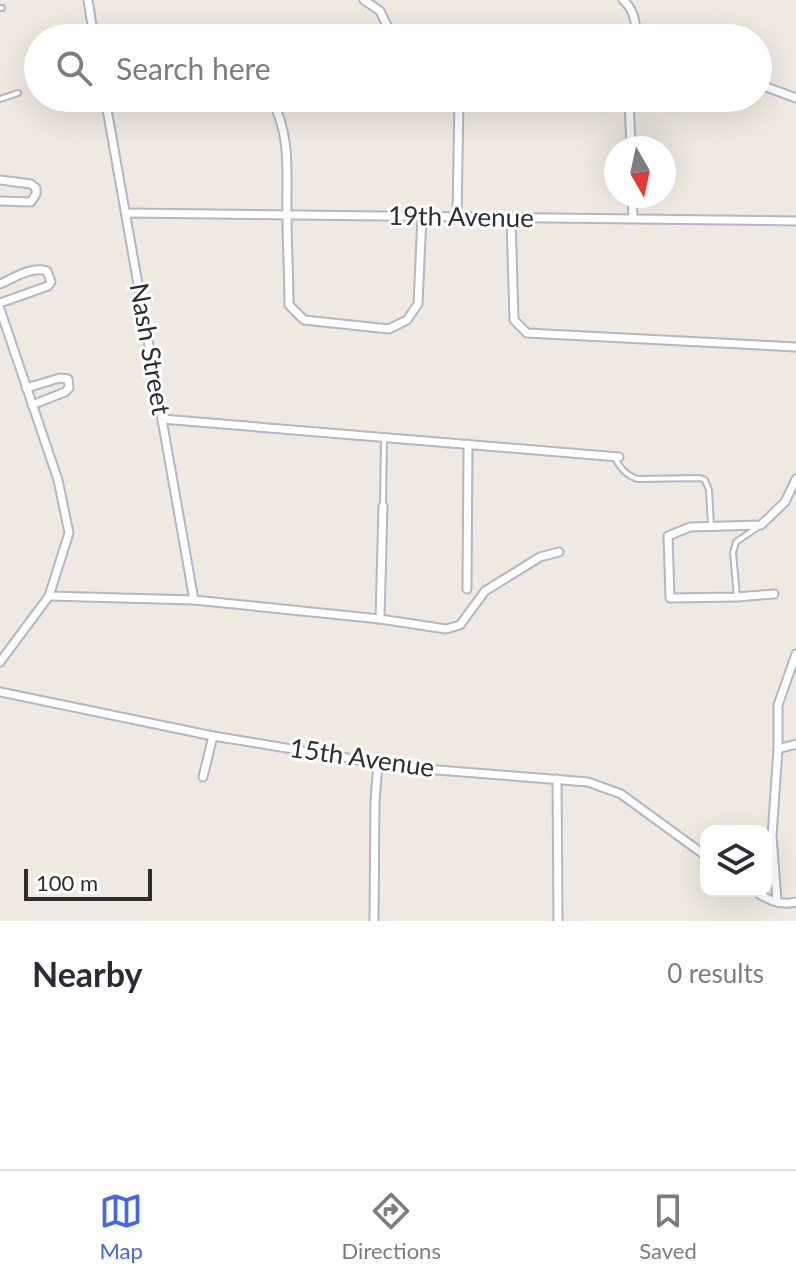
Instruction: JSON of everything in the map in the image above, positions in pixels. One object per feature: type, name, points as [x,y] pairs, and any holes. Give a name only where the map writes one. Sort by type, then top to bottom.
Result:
[{"type":"street","points":[[88,0],[92,24]]},
{"type":"street","points":[[364,0],[380,11],[386,24]]},
{"type":"street","points":[[623,0],[629,5],[636,24]]},
{"type":"street","points":[[772,89],[796,98]]},
{"type":"street","name":"Nash Street","points":[[108,112],[194,600]]},
{"type":"street","points":[[278,112],[288,166],[289,305],[304,320],[389,329],[407,320],[418,304],[422,216]]},
{"type":"street","points":[[457,217],[459,112]]},
{"type":"street","points":[[630,112],[631,136]]},
{"type":"street","points":[[0,180],[31,184],[36,188],[31,202],[0,201]]},
{"type":"street","points":[[633,208],[633,218]]},
{"type":"street","name":"19th Avenue","points":[[126,213],[796,221]]},
{"type":"street","points":[[511,217],[514,320],[527,333],[796,347]]},
{"type":"street","points":[[0,284],[40,269],[47,271],[51,282],[0,306],[58,480],[69,533],[49,596],[0,662]]},
{"type":"street","points":[[26,388],[60,378],[68,379],[69,388],[65,392],[32,405]]},
{"type":"street","points":[[162,419],[616,456]]},
{"type":"street","points":[[467,589],[468,444]]},
{"type":"street","points":[[774,594],[670,598],[668,536],[690,527],[761,525],[785,502],[796,479]]},
{"type":"street","points":[[380,619],[383,506]]},
{"type":"street","points":[[49,596],[194,600],[446,629],[460,625],[485,591],[540,557],[559,552]]},
{"type":"street","points":[[777,902],[772,836],[778,705],[796,654]]},
{"type":"street","name":"15th Avenue","points":[[0,692],[213,736],[378,763],[588,782],[621,794],[700,852]]},
{"type":"street","points":[[203,777],[213,736]]},
{"type":"street","points":[[778,749],[796,744]]},
{"type":"street","points":[[374,921],[378,763]]},
{"type":"street","points":[[557,779],[558,921]]},
{"type":"street","points":[[763,897],[769,901],[796,902]]},
{"type":"lane","points":[[0,99],[18,93]]},
{"type":"lane","points":[[383,506],[384,437]]},
{"type":"lane","points":[[616,456],[623,471],[633,478],[705,480],[709,490],[711,526]]},
{"type":"lane","points":[[737,597],[733,553],[736,542],[761,525]]}]
